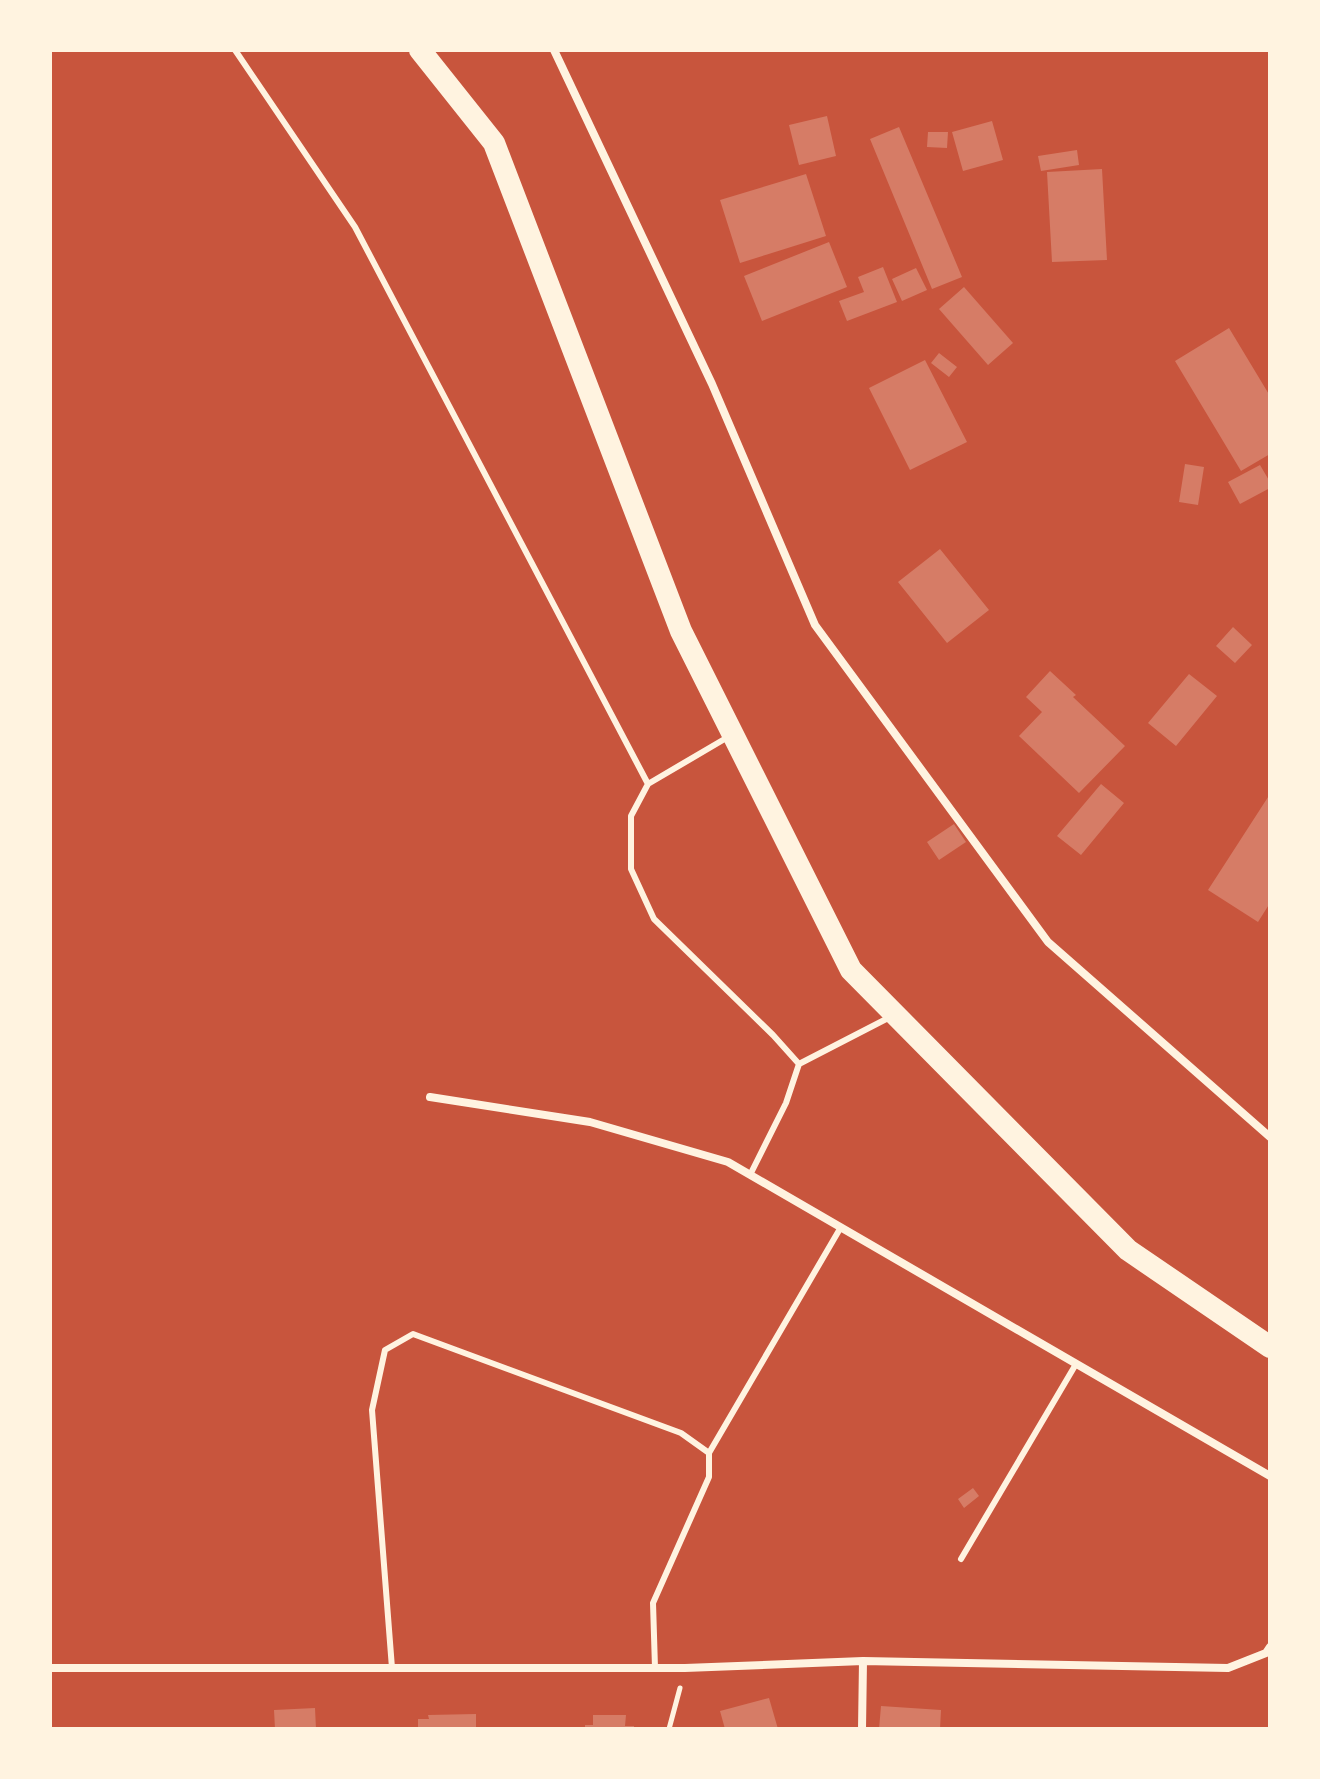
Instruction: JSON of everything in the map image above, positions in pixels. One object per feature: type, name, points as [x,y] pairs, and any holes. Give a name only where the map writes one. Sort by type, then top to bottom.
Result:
[{"type":"highway","points":[[420,50],[494,143],[681,631],[851,970],[1128,1250],[1270,1347]]},
{"type":"street","points":[[554,50],[712,384],[815,625],[1048,942],[1270,1137]]},
{"type":"street","points":[[430,1097],[590,1122],[728,1162],[1270,1476]]},
{"type":"street","points":[[50,1668],[685,1668],[863,1661],[1228,1668],[1266,1653],[1270,1647]]},
{"type":"street","points":[[862,1729],[863,1661]]},
{"type":"lane","points":[[235,50],[355,227],[648,784]]},
{"type":"lane","points":[[732,734],[648,784],[631,816],[631,869],[654,919],[799,1064]]},
{"type":"lane","points":[[750,1175],[786,1103],[799,1064],[895,1015]]},
{"type":"lane","points":[[655,1668],[653,1603],[709,1477],[709,1453],[841,1227]]},
{"type":"lane","points":[[392,1668],[372,1410],[385,1350],[413,1334],[681,1433],[709,1453]]},
{"type":"lane","points":[[961,1559],[1076,1364]]},
{"type":"path","points":[[669,1729],[685,1668]]},
{"type":"building","points":[[827,116],[836,156],[799,165],[789,125]]},
{"type":"building","points":[[992,121],[1003,160],[963,171],[952,132]]},
{"type":"building","points":[[899,127],[962,277],[932,289],[870,139]]},
{"type":"building","points":[[928,132],[948,132],[947,148],[927,147]]},
{"type":"building","points":[[1077,150],[1079,165],[1041,171],[1038,156]]},
{"type":"building","points":[[1102,169],[1107,260],[1052,262],[1047,172]]},
{"type":"building","points":[[806,174],[826,236],[740,263],[720,200]]},
{"type":"building","points":[[829,242],[847,287],[762,321],[744,276]]},
{"type":"building","points":[[883,267],[897,302],[847,321],[839,301],[864,292],[858,277]]},
{"type":"building","points":[[916,268],[927,290],[902,301],[892,279]]},
{"type":"building","points":[[964,287],[1013,343],[988,365],[939,309]]},
{"type":"building","points":[[1229,328],[1270,396],[1270,454],[1241,471],[1175,361]]},
{"type":"building","points":[[939,353],[957,367],[949,377],[931,363]]},
{"type":"building","points":[[925,360],[967,442],[910,470],[869,388]]},
{"type":"building","points":[[1185,464],[1204,467],[1198,505],[1179,502]]},
{"type":"building","points":[[1260,465],[1270,488],[1240,504],[1228,482]]},
{"type":"building","points":[[940,549],[989,610],[947,643],[898,582]]},
{"type":"building","points":[[1233,627],[1252,645],[1235,663],[1216,646]]},
{"type":"building","points":[[1050,671],[1125,746],[1079,793],[1019,736],[1042,712],[1026,697]]},
{"type":"building","points":[[1189,674],[1217,696],[1176,746],[1148,723]]},
{"type":"building","points":[[1101,784],[1124,803],[1081,855],[1057,836]]},
{"type":"building","points":[[1270,794],[1270,903],[1258,922],[1208,890]]},
{"type":"building","points":[[954,824],[966,842],[939,860],[927,842]]},
{"type":"building","points":[[973,1488],[979,1496],[964,1508],[958,1499]]},
{"type":"building","points":[[769,1698],[778,1729],[725,1729],[720,1711]]},
{"type":"building","points":[[881,1706],[941,1710],[940,1729],[879,1729]]},
{"type":"building","points":[[315,1708],[316,1729],[275,1729],[274,1710]]},
{"type":"building","points":[[476,1714],[476,1729],[418,1729],[418,1719],[429,1719],[428,1715]]},
{"type":"building","points":[[593,1715],[626,1715],[625,1726],[634,1726],[634,1729],[585,1729],[585,1725],[593,1725]]}]
